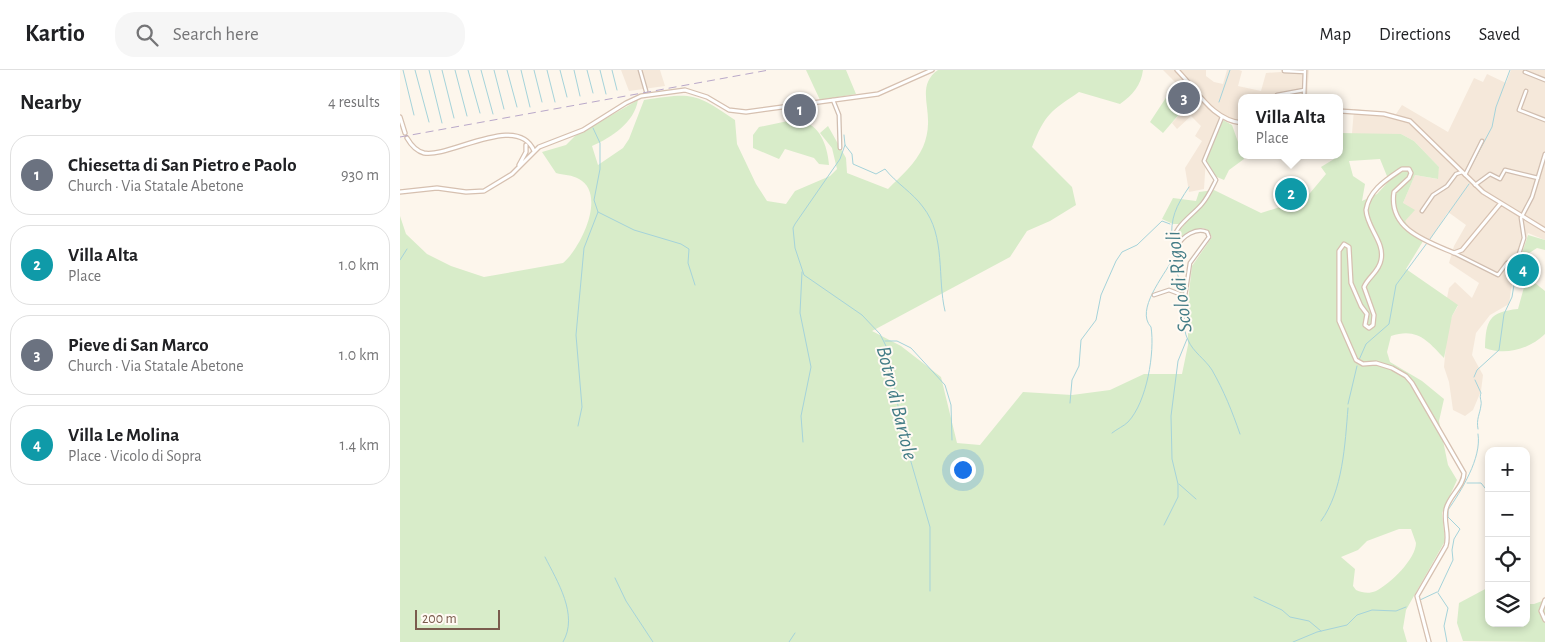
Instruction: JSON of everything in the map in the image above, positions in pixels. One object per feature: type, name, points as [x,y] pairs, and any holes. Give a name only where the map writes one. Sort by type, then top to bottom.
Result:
[{"type":"main road","points":[[528,145],[546,143],[583,130],[632,100],[676,90],[694,92],[724,108],[741,112],[878,94],[932,70]]},
{"type":"main road","points":[[1177,70],[1212,110],[1222,117],[1238,122]]},
{"type":"main road","points":[[1343,111],[1384,114],[1410,121],[1475,185],[1521,218],[1545,230]]},
{"type":"main road","points":[[400,117],[405,133]]},
{"type":"main road","points":[[407,138],[415,148],[428,153],[497,136],[517,138],[534,151]]},
{"type":"main road","points":[[400,192],[442,188],[479,192],[506,178],[534,151],[546,143]]},
{"type":"main road","points":[[516,169],[528,145]]},
{"type":"main road","points":[[1428,642],[1417,596],[1446,546],[1448,538],[1444,523],[1447,507],[1464,477],[1464,473],[1406,376],[1381,364],[1363,364],[1356,360],[1339,321],[1339,251],[1344,244],[1349,247],[1351,283],[1361,306],[1367,314],[1365,325],[1369,328],[1373,325],[1374,314],[1364,287],[1378,270],[1382,260],[1382,248],[1366,215],[1367,206],[1378,187],[1404,168],[1410,171],[1411,176],[1394,192],[1393,199],[1400,221],[1408,232],[1454,253],[1462,250],[1500,204]]},
{"type":"main road","points":[[1545,600],[1541,611],[1545,620]]},
{"type":"street","points":[[640,70],[646,91]]},
{"type":"street","points":[[1284,71],[1305,71],[1304,94]]},
{"type":"street","points":[[1525,72],[1545,80]]},
{"type":"street","points":[[1282,94],[1304,90]]},
{"type":"street","points":[[1526,91],[1519,110],[1545,120]]},
{"type":"street","points":[[833,100],[839,115],[840,148]]},
{"type":"street","points":[[1154,295],[1169,290],[1185,296],[1190,263],[1208,238],[1207,232],[1200,230],[1187,235],[1177,246],[1173,245],[1174,236],[1202,205],[1216,180],[1204,161],[1222,117]]},
{"type":"street","points":[[1422,211],[1433,194],[1447,186],[1456,174],[1464,174],[1482,141]]},
{"type":"street","points":[[1454,253],[1498,275],[1507,263],[1518,257],[1524,238],[1521,218],[1530,201],[1545,154]]},
{"type":"street","points":[[1475,185],[1490,174],[1500,179],[1505,170],[1538,178]]},
{"type":"shaded area","points":[[621,70],[660,70],[665,86],[629,91]]},
{"type":"shaded area","points":[[1163,70],[1206,70],[1206,76],[1214,82],[1223,84],[1227,70],[1239,70],[1242,71],[1238,86],[1261,91],[1266,73],[1309,70],[1307,94],[1238,94],[1238,121],[1224,117],[1206,158],[1204,189],[1189,192],[1185,168],[1202,141],[1195,136],[1201,126],[1191,116],[1177,129],[1172,123],[1181,113],[1171,103],[1183,90]]},
{"type":"shaded area","points":[[1511,70],[1545,70],[1545,240],[1528,233],[1519,260],[1515,262],[1509,304],[1490,315],[1476,333],[1472,355],[1483,375],[1481,391],[1473,410],[1465,416],[1453,410],[1449,382],[1444,367],[1447,333],[1452,316],[1458,306],[1447,298],[1449,288],[1455,282],[1472,298],[1479,283],[1449,263],[1454,246],[1466,225],[1448,212],[1430,240],[1411,231],[1404,221],[1403,203],[1415,175],[1437,179],[1439,167],[1414,141],[1401,134],[1352,134],[1354,109],[1396,114],[1402,105],[1448,132],[1474,78],[1483,82],[1487,74],[1506,83]]},
{"type":"green space","points":[[806,70],[846,70],[856,94],[820,100]]},
{"type":"green space","points":[[938,70],[1143,70],[1136,89],[1120,104],[1079,92],[1055,109],[1041,127],[1032,147],[1072,187],[1076,205],[1050,221],[1027,231],[1010,257],[872,331],[901,346],[941,377],[957,443],[980,445],[1023,392],[1072,395],[1110,390],[1144,374],[1182,374],[1188,345],[1188,301],[1192,266],[1212,237],[1208,230],[1203,228],[1180,237],[1176,235],[1185,224],[1173,224],[1162,219],[1173,198],[1196,201],[1199,192],[1214,190],[1261,213],[1305,199],[1326,174],[1321,167],[1334,159],[1343,159],[1343,133],[1401,134],[1414,141],[1439,167],[1438,179],[1415,175],[1403,203],[1415,210],[1405,221],[1411,231],[1425,238],[1406,269],[1458,305],[1452,316],[1444,358],[1427,341],[1408,333],[1391,336],[1387,352],[1390,362],[1422,381],[1444,399],[1439,421],[1448,465],[1457,480],[1442,513],[1445,541],[1406,610],[1403,628],[1407,642],[400,642],[400,216],[406,234],[427,254],[451,266],[484,277],[563,263],[577,246],[583,234],[591,208],[591,196],[587,186],[579,179],[556,173],[542,152],[566,145],[575,136],[638,100],[632,116],[621,128],[592,146],[598,165],[623,148],[629,139],[644,100],[673,96],[692,97],[701,100],[735,120],[737,144],[756,184],[767,201],[786,204],[795,191],[830,176],[837,169],[832,148],[820,133],[828,126],[846,158],[847,173],[888,189],[912,164],[920,153],[927,136],[926,88],[928,82]],"holes":[[[1380,159],[1389,181],[1377,194],[1362,201],[1365,184],[1353,176],[1349,161]],[[1399,529],[1411,529],[1416,543],[1415,549],[1412,556],[1395,577],[1382,588],[1371,593],[1356,590],[1353,586],[1355,569],[1341,557],[1358,550],[1367,541]]]},
{"type":"green space","points":[[1175,84],[1182,91],[1171,103],[1181,112],[1163,133],[1150,122]]},
{"type":"green space","points":[[1223,120],[1232,125],[1238,142],[1238,159],[1244,159],[1229,170],[1224,180],[1217,177],[1206,165],[1206,158]]},
{"type":"green space","points":[[788,121],[802,121],[820,134],[829,165],[819,164],[814,158],[785,149],[779,159],[753,148],[753,135],[759,127]]},
{"type":"green space","points":[[1528,235],[1545,240],[1545,250],[1537,248],[1520,259]]},
{"type":"green space","points":[[1526,280],[1535,283],[1545,291],[1545,334],[1532,344],[1517,350],[1501,351],[1485,348],[1486,331],[1491,319],[1501,312],[1518,309]]},
{"type":"green space","points":[[1485,589],[1485,627],[1530,627],[1530,604],[1545,600],[1545,642],[1463,641],[1457,623],[1459,603]]},
{"type":"waterway","points":[[403,70],[414,115]]},
{"type":"waterway","points":[[415,70],[429,122]]},
{"type":"waterway","points":[[429,70],[442,123]]},
{"type":"waterway","points":[[442,70],[454,118]]},
{"type":"waterway","points":[[455,70],[467,116]]},
{"type":"waterway","points":[[468,70],[480,113]]},
{"type":"waterway","points":[[481,70],[493,114]]},
{"type":"waterway","points":[[494,70],[504,109]]},
{"type":"waterway","points":[[507,70],[517,107]]},
{"type":"waterway","points":[[521,70],[530,107]]},
{"type":"waterway","points":[[534,70],[542,102]]},
{"type":"waterway","points":[[547,70],[555,102]]},
{"type":"waterway","points":[[560,70],[567,97]]},
{"type":"waterway","points":[[574,70],[580,96]]},
{"type":"waterway","points":[[587,70],[593,93]]},
{"type":"waterway","points":[[600,70],[606,94]]},
{"type":"waterway","points":[[612,70],[617,90]]},
{"type":"waterway","name":"Scolo di Rigoli","points":[[1219,102],[1230,70]]},
{"type":"waterway","points":[[1467,174],[1492,127],[1496,107],[1510,70]]},
{"type":"waterway","points":[[578,426],[582,407],[576,335],[584,248],[598,212],[594,200],[600,169],[600,143],[593,128]]},
{"type":"waterway","points":[[844,135],[845,145],[852,154],[853,164],[876,174],[885,169],[919,202],[930,218],[938,244],[945,311]]},
{"type":"waterway","name":"Botro di Bartole","points":[[845,145],[840,159],[793,228],[795,248],[804,275],[862,315],[880,334],[887,348],[909,455],[930,527],[930,591]]},
{"type":"waterway","points":[[1430,239],[1469,184]]},
{"type":"waterway","name":"Scolo di Rigoli","points":[[1172,241],[1173,219],[1189,187]]},
{"type":"waterway","points":[[598,212],[634,230],[681,244],[689,249],[688,263],[695,285]]},
{"type":"waterway","points":[[1070,403],[1072,380],[1079,366],[1081,340],[1096,320],[1101,295],[1116,261],[1122,252],[1137,245],[1162,221],[1170,224]]},
{"type":"waterway","points":[[1359,360],[1366,344],[1389,324],[1396,285],[1427,243]]},
{"type":"waterway","points":[[1172,245],[1173,259],[1183,291],[1186,335],[1190,344],[1209,366],[1216,378],[1228,401],[1240,434]]},
{"type":"waterway","points":[[400,260],[407,249]]},
{"type":"waterway","points":[[1112,433],[1128,422],[1135,413],[1145,390],[1152,350],[1151,327],[1147,320],[1146,312],[1153,293],[1172,260]]},
{"type":"waterway","points":[[1474,377],[1477,370],[1499,350],[1504,314],[1512,297],[1518,261]]},
{"type":"waterway","points":[[802,272],[800,313],[811,367],[801,416],[803,442]]},
{"type":"waterway","name":"Scolo di Rigoli","points":[[1164,525],[1178,497],[1178,484],[1172,459],[1171,416],[1178,361],[1187,339]]},
{"type":"waterway","points":[[885,341],[897,341],[911,348],[945,385],[951,405],[952,440]]},
{"type":"waterway","points":[[1348,404],[1357,366]]},
{"type":"waterway","points":[[1475,380],[1481,393],[1478,429]]},
{"type":"waterway","points":[[1321,521],[1334,496],[1342,467],[1348,408]]},
{"type":"waterway","points":[[1438,592],[1453,560],[1454,539],[1460,529],[1448,517],[1448,510],[1474,464],[1477,453],[1478,434]]},
{"type":"waterway","points":[[1467,483],[1481,483],[1488,492]]},
{"type":"waterway","points":[[1179,484],[1196,499]]},
{"type":"waterway","points":[[545,557],[560,587],[568,610],[569,621],[563,642]]},
{"type":"waterway","points":[[615,578],[626,601],[653,642]]},
{"type":"waterway","points":[[1420,600],[1437,592]]},
{"type":"waterway","points":[[1438,593],[1448,608],[1444,626],[1447,642]]},
{"type":"waterway","points":[[1254,597],[1282,610],[1290,617],[1309,621],[1321,631]]},
{"type":"waterway","points":[[1293,642],[1317,632],[1347,625],[1357,615],[1372,610],[1396,611],[1406,607]]},
{"type":"waterway","points":[[789,642],[795,633]]},
{"type":"railway","points":[[400,137],[769,70]]},
{"type":"place","name":"Pieve di San Marco","points":[[1184,98]]},
{"type":"place","name":"Chiesetta di San Pietro e Paolo","points":[[800,110]]},
{"type":"place","name":"Villa Alta","points":[[1291,194]]},
{"type":"place","name":"Villa Le Molina","points":[[1523,270]]}]
